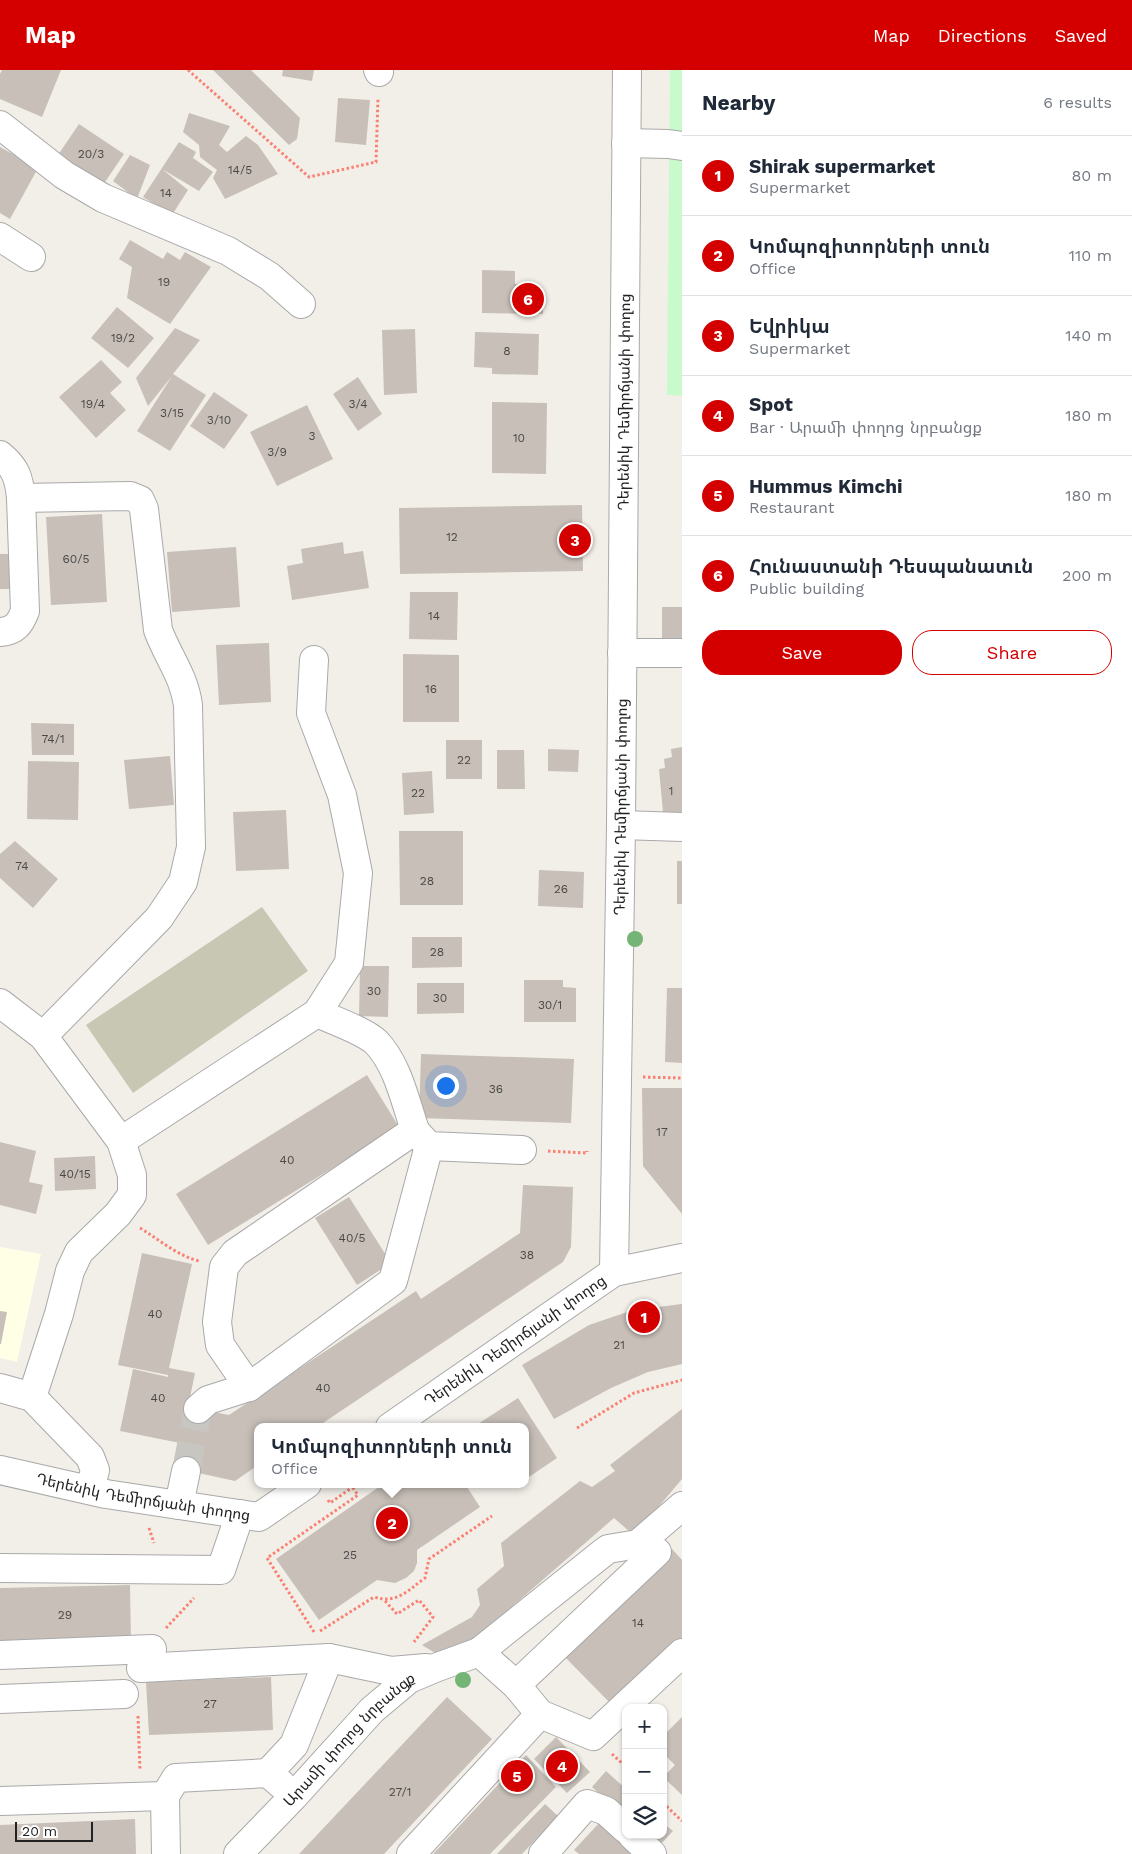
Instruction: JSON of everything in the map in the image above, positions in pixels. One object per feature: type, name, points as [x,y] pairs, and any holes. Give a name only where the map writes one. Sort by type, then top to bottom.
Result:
[{"type":"street","name":"Դերենիկ Դեմիրճյանի փողոց","points":[[396,1423],[614,1272],[621,825],[627,70]]},
{"type":"street","points":[[0,125],[64,175],[103,198],[228,251],[269,276],[302,304]]},
{"type":"street","points":[[626,143],[682,146]]},
{"type":"street","points":[[0,237],[31,257]]},
{"type":"street","points":[[0,455],[11,464],[19,480],[25,611],[21,623],[7,631],[0,632]]},
{"type":"street","points":[[21,498],[130,496],[140,500],[144,509],[158,630],[186,689],[188,705],[191,847],[183,882],[159,918],[43,1036]]},
{"type":"street","points":[[622,654],[682,653]]},
{"type":"street","points":[[121,1141],[317,1013],[349,963],[358,873],[342,795],[311,713],[314,660]]},
{"type":"street","points":[[621,825],[682,827]]},
{"type":"street","points":[[0,1003],[43,1036],[121,1141],[132,1175],[133,1186],[132,1195],[118,1214],[79,1252],[70,1271],[32,1397]]},
{"type":"street","points":[[198,1409],[208,1400],[249,1387],[393,1281],[422,1138],[391,1062],[375,1041],[317,1013]]},
{"type":"street","points":[[249,1387],[220,1345],[217,1322],[224,1267],[235,1253],[422,1138],[522,1150]]},
{"type":"street","points":[[614,1272],[682,1258]]},
{"type":"street","points":[[0,1388],[32,1397],[90,1457],[95,1470],[90,1490]]},
{"type":"street","name":"Դերենիկ Դեմիրճյանի փողոց","points":[[0,1470],[138,1499],[259,1517],[316,1490]]},
{"type":"street","points":[[179,1505],[186,1471]]},
{"type":"street","name":"Արամի փողոց նրբանցք","points":[[238,1854],[372,1710],[409,1679],[479,1652],[608,1549],[638,1544],[682,1506]]},
{"type":"street","points":[[0,1568],[221,1570],[240,1514]]},
{"type":"street","points":[[516,1685],[657,1552]]},
{"type":"street","points":[[479,1652],[516,1685],[540,1714],[593,1736],[682,1653]]},
{"type":"street","points":[[0,1655],[147,1659],[329,1658],[391,1671],[435,1668]]},
{"type":"street","points":[[0,1801],[153,1795],[176,1778],[268,1773],[294,1745],[329,1658]]},
{"type":"street","points":[[0,1699],[124,1694]]},
{"type":"street","points":[[411,1854],[540,1714]]},
{"type":"street","points":[[268,1773],[294,1796]]},
{"type":"street","points":[[153,1795],[166,1854]]},
{"type":"street","points":[[542,1854],[587,1804],[606,1811],[622,1825]]},
{"type":"street","points":[[636,1839],[652,1854]]},
{"type":"path","points":[[188,70],[310,177],[376,162],[379,71]]},
{"type":"path","points":[[638,1077],[682,1078]]},
{"type":"path","points":[[522,1150],[587,1153]]},
{"type":"path","points":[[118,1214],[163,1242],[175,1252],[196,1260],[224,1267]]},
{"type":"path","points":[[577,1428],[634,1393],[682,1380]]},
{"type":"path","points":[[316,1490],[330,1503],[353,1488],[358,1495],[267,1558],[315,1634],[374,1598],[385,1600],[396,1598],[425,1578],[429,1559],[492,1516]]},
{"type":"path","points":[[138,1499],[162,1568]]},
{"type":"path","points":[[147,1659],[169,1622],[221,1570]]},
{"type":"path","points":[[385,1600],[397,1614],[419,1600],[433,1617]]},
{"type":"path","points":[[139,1730],[153,1795]]},
{"type":"path","points":[[667,1807],[682,1821]]},
{"type":"shaded area","points":[[262,907],[308,971],[133,1093],[86,1025]]},
{"type":"shaded area","points":[[0,1247],[41,1254],[17,1362],[0,1358]]},
{"type":"green space","points":[[670,70],[682,70],[682,396],[667,395]]},
{"type":"building","points":[[2,70],[61,70],[42,117],[0,99],[0,74]]},
{"type":"building","points":[[213,70],[251,70],[300,118],[297,139],[289,145]]},
{"type":"building","points":[[283,70],[314,70],[312,81],[282,76]]},
{"type":"building","points":[[338,98],[370,100],[366,145],[335,142]]},
{"type":"building","points":[[189,113],[230,126],[219,145],[227,152],[246,136],[258,145],[278,174],[225,199],[213,178],[217,170],[200,157],[199,145],[183,132]]},
{"type":"building","points":[[79,124],[124,154],[103,185],[58,155]]},
{"type":"building","points":[[179,142],[196,152],[193,158],[213,172],[199,191],[162,169],[188,190],[172,215],[143,197]]},
{"type":"building","points":[[0,147],[38,168],[10,219],[0,213]]},
{"type":"building","points":[[130,155],[150,165],[137,199],[113,181]]},
{"type":"building","points":[[130,240],[163,259],[167,252],[180,260],[185,252],[211,267],[170,324],[127,298],[132,267],[119,259]]},
{"type":"building","points":[[482,270],[515,271],[515,284],[536,284],[536,294],[543,294],[543,314],[482,313]]},
{"type":"building","points":[[117,307],[154,338],[128,368],[91,338]]},
{"type":"building","points":[[175,328],[200,340],[173,374],[206,395],[170,451],[137,431],[172,376],[148,406],[136,378]]},
{"type":"building","points":[[415,329],[417,393],[384,395],[382,330]]},
{"type":"building","points":[[475,332],[539,334],[538,375],[492,374],[492,368],[474,367]]},
{"type":"building","points":[[101,360],[122,382],[110,393],[126,410],[96,438],[59,397]]},
{"type":"building","points":[[358,377],[382,414],[358,431],[333,394]]},
{"type":"building","points":[[214,392],[248,415],[224,449],[190,426]]},
{"type":"building","points":[[492,402],[547,403],[546,474],[492,473]]},
{"type":"building","points":[[307,405],[333,459],[277,486],[250,432]]},
{"type":"building","points":[[582,505],[583,571],[400,574],[399,508]]},
{"type":"building","points":[[102,514],[107,602],[51,605],[46,517]]},
{"type":"building","points":[[343,542],[344,554],[363,551],[369,588],[292,600],[287,566],[303,563],[301,549]]},
{"type":"building","points":[[236,547],[240,607],[172,612],[167,552]]},
{"type":"building","points":[[0,554],[10,554],[11,589],[0,589]]},
{"type":"building","points":[[410,592],[458,592],[457,640],[409,639]]},
{"type":"building","points":[[662,607],[682,607],[682,648],[662,647]]},
{"type":"building","points":[[269,643],[271,702],[219,705],[216,645]]},
{"type":"building","points":[[403,654],[459,655],[459,722],[403,722]]},
{"type":"building","points":[[31,723],[74,724],[74,755],[32,755]]},
{"type":"building","points":[[446,740],[482,740],[482,779],[446,779]]},
{"type":"building","points":[[682,747],[682,812],[663,812],[659,769],[665,768],[664,759],[672,757],[671,749]]},
{"type":"building","points":[[548,749],[579,750],[578,772],[548,771]]},
{"type":"building","points":[[497,750],[524,750],[525,789],[497,789]]},
{"type":"building","points":[[170,756],[174,805],[129,809],[124,760]]},
{"type":"building","points":[[28,761],[79,762],[78,820],[27,819]]},
{"type":"building","points":[[432,771],[434,813],[404,815],[402,773]]},
{"type":"building","points":[[286,810],[289,869],[236,871],[233,812]]},
{"type":"building","points":[[399,831],[463,831],[463,905],[400,905]]},
{"type":"building","points":[[15,841],[58,879],[33,908],[0,878],[0,854]]},
{"type":"building","points":[[677,861],[682,861],[682,904],[677,904]]},
{"type":"building","points":[[539,870],[584,872],[583,908],[538,906]]},
{"type":"building","points":[[412,937],[462,937],[462,967],[412,968]]},
{"type":"building","points":[[360,966],[389,966],[388,1017],[359,1016]]},
{"type":"building","points":[[524,980],[563,980],[563,987],[576,988],[576,1022],[524,1022]]},
{"type":"building","points":[[417,983],[464,983],[464,1013],[417,1014]]},
{"type":"building","points":[[667,988],[682,988],[682,1063],[665,1062]]},
{"type":"building","points":[[421,1054],[574,1059],[571,1123],[419,1118]]},
{"type":"building","points":[[367,1075],[399,1127],[208,1245],[176,1194]]},
{"type":"building","points":[[642,1088],[682,1088],[682,1214],[643,1166]]},
{"type":"building","points":[[0,1142],[36,1151],[29,1182],[43,1185],[36,1214],[0,1205]]},
{"type":"building","points":[[95,1156],[96,1189],[55,1191],[54,1158]]},
{"type":"building","points":[[523,1185],[573,1187],[571,1247],[563,1262],[323,1423],[254,1423],[254,1468],[235,1481],[176,1468],[180,1443],[120,1431],[133,1369],[168,1377],[168,1375],[118,1365],[142,1253],[192,1264],[169,1368],[195,1373],[188,1407],[229,1415],[416,1291],[421,1299],[520,1233]]},
{"type":"building","points":[[349,1197],[391,1263],[357,1285],[315,1218]]},
{"type":"building","points":[[682,1304],[682,1364],[648,1372],[611,1388],[554,1419],[522,1365],[589,1325],[633,1310]]},
{"type":"building","points":[[0,1311],[7,1312],[1,1344],[0,1344]]},
{"type":"building","points":[[518,1398],[557,1458],[529,1477],[529,1423],[479,1423]]},
{"type":"building","points":[[682,1409],[682,1479],[655,1511],[630,1532],[614,1518],[478,1636],[440,1656],[422,1645],[472,1617],[480,1605],[477,1589],[504,1566],[501,1543],[580,1481],[592,1487],[615,1471],[610,1465]]},
{"type":"building","points":[[377,1488],[468,1488],[480,1507],[417,1550],[417,1563],[414,1571],[406,1578],[395,1583],[377,1580],[319,1620],[276,1559]]},
{"type":"building","points":[[672,1549],[682,1560],[682,1638],[612,1705],[562,1654]]},
{"type":"building","points":[[130,1585],[131,1642],[0,1644],[0,1588]]},
{"type":"building","points":[[271,1677],[273,1730],[149,1735],[146,1682]]},
{"type":"building","points":[[447,1697],[492,1739],[384,1854],[299,1854]]},
{"type":"building","points":[[682,1717],[682,1795],[667,1781],[667,1773],[675,1765],[667,1757],[667,1732]]},
{"type":"building","points":[[556,1737],[590,1772],[567,1793],[534,1759]]},
{"type":"building","points":[[526,1755],[556,1787],[490,1854],[433,1854]]},
{"type":"building","points":[[606,1771],[622,1785],[622,1814],[592,1787]]},
{"type":"building","points":[[545,1804],[558,1816],[522,1854],[497,1854]]},
{"type":"building","points":[[135,1819],[136,1854],[0,1854],[0,1825]]},
{"type":"building","points":[[600,1822],[635,1854],[579,1854],[574,1850]]},
{"type":"building","points":[[667,1826],[673,1831],[667,1838]]},
{"type":"building","points":[[655,1839],[666,1839],[661,1844]]},
{"type":"tunnel","points":[[186,1471],[198,1409]]},
{"type":"place","name":"Հունաստանի Դեսպանատւն","points":[[528,299]]},
{"type":"place","name":"Եվրիկա","points":[[575,540]]},
{"type":"place","name":"Shirak supermarket","points":[[644,1317]]},
{"type":"place","name":"Կոմպոզիտորների տուն","points":[[392,1523]]},
{"type":"place","name":"Spot","points":[[562,1766]]},
{"type":"place","name":"Hummus Kimchi","points":[[517,1776]]}]
